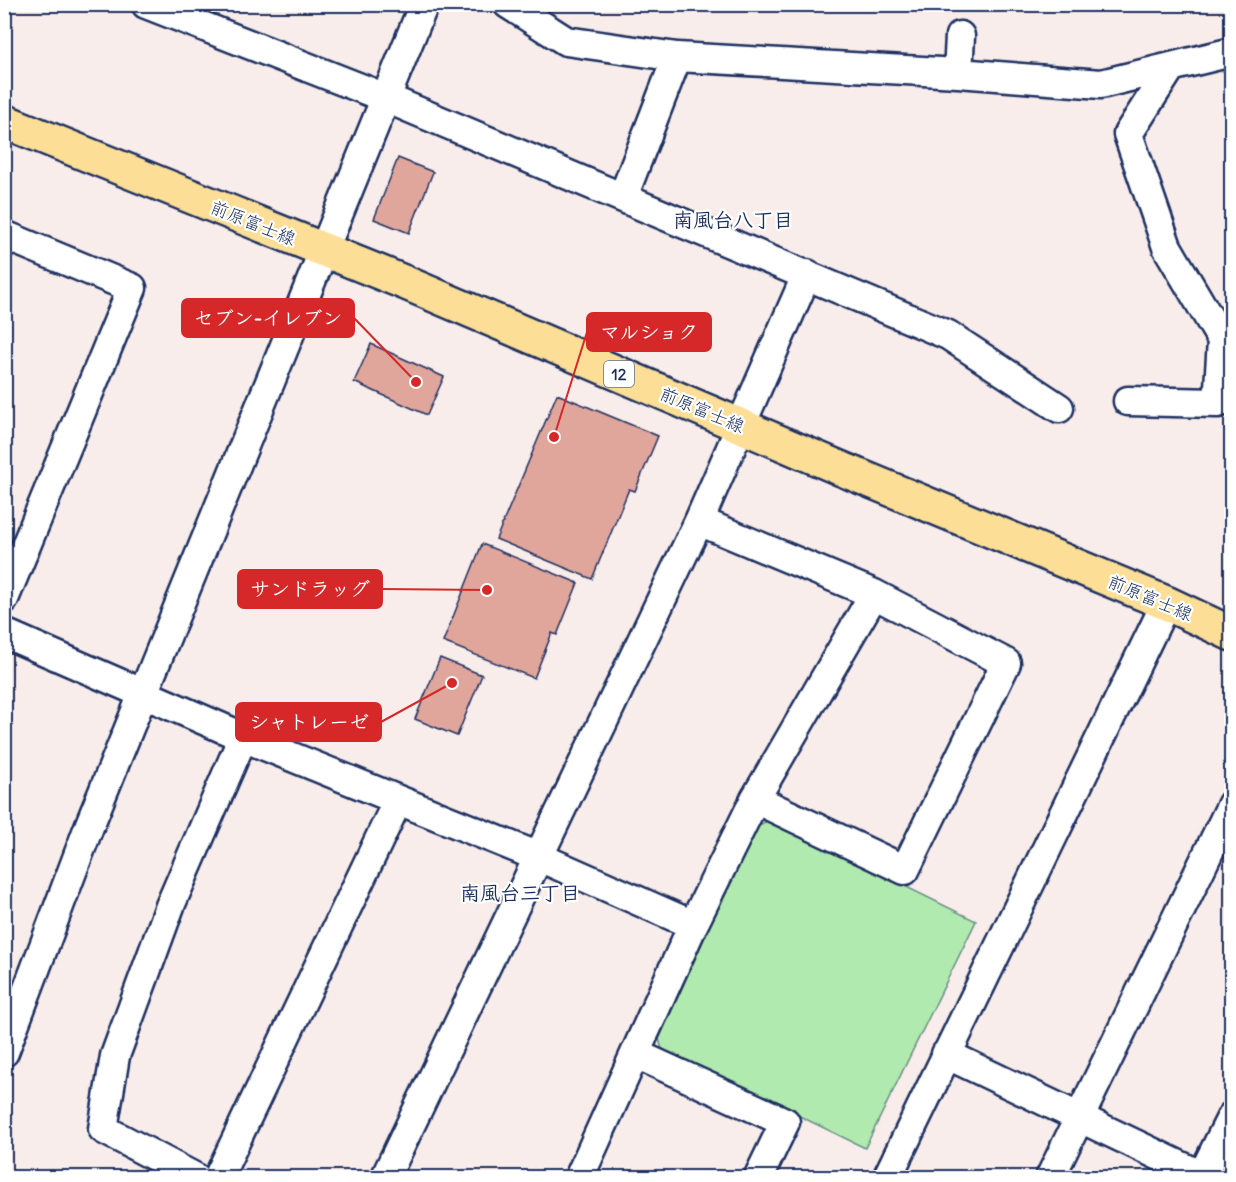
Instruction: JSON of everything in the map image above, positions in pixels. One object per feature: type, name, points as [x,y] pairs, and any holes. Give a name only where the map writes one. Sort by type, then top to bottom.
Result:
[{"type":"main road","name":"前原富士線","points":[[4,120],[406,283],[740,426],[1166,603],[1232,634]]},
{"type":"street","points":[[146,4],[386,98],[948,335],[1059,408]]},
{"type":"street","points":[[4,1052],[90,824],[424,4]]},
{"type":"street","points":[[508,4],[566,41],[677,57],[958,73],[1101,84],[1232,52]]},
{"type":"street","points":[[958,73],[960,36]]},
{"type":"street","points":[[623,197],[677,57]]},
{"type":"street","points":[[1128,400],[1218,403],[1226,367],[1222,340],[1167,247],[1128,134],[1172,67]]},
{"type":"street","points":[[4,235],[132,288],[4,599]]},
{"type":"street","points":[[385,1178],[699,521],[807,274]]},
{"type":"street","points":[[699,521],[874,594],[1005,663],[905,870],[755,799]]},
{"type":"street","points":[[579,1178],[693,925],[755,799],[874,594]]},
{"type":"street","points":[[886,1178],[1166,603]]},
{"type":"street","points":[[4,633],[243,737],[539,856],[693,925]]},
{"type":"street","points":[[196,1178],[103,1130],[115,1056],[170,906],[243,737]]},
{"type":"street","points":[[218,1178],[398,800]]},
{"type":"street","points":[[1050,1178],[1232,804]]},
{"type":"street","points":[[636,1054],[784,1122],[758,1178]]},
{"type":"street","points":[[946,1054],[1203,1177],[1232,1116]]},
{"type":"green space","points":[[770,820],[976,921],[865,1148],[662,1049],[659,1039],[754,827]]},
{"type":"building","points":[[398,158],[433,172],[409,233],[374,219]]},
{"type":"building","points":[[371,344],[444,377],[427,415],[354,382]]},
{"type":"building","points":[[557,394],[658,436],[635,491],[629,489],[592,579],[496,539]]},
{"type":"building","points":[[482,544],[578,583],[557,635],[552,633],[534,678],[443,642]]},
{"type":"building","points":[[440,658],[482,675],[457,736],[415,719]]},
{"type":"place","name":"セブン-イレブン","points":[[416,382]]},
{"type":"place","name":"マルショク","points":[[554,437]]},
{"type":"place","name":"サンドラッグ","points":[[487,590]]},
{"type":"place","name":"シャトレーゼ","points":[[452,683]]},
{"type":"district","name":"南風台八丁目","points":[[733,220]]},
{"type":"district","name":"南風台三丁目","points":[[520,893]]}]
